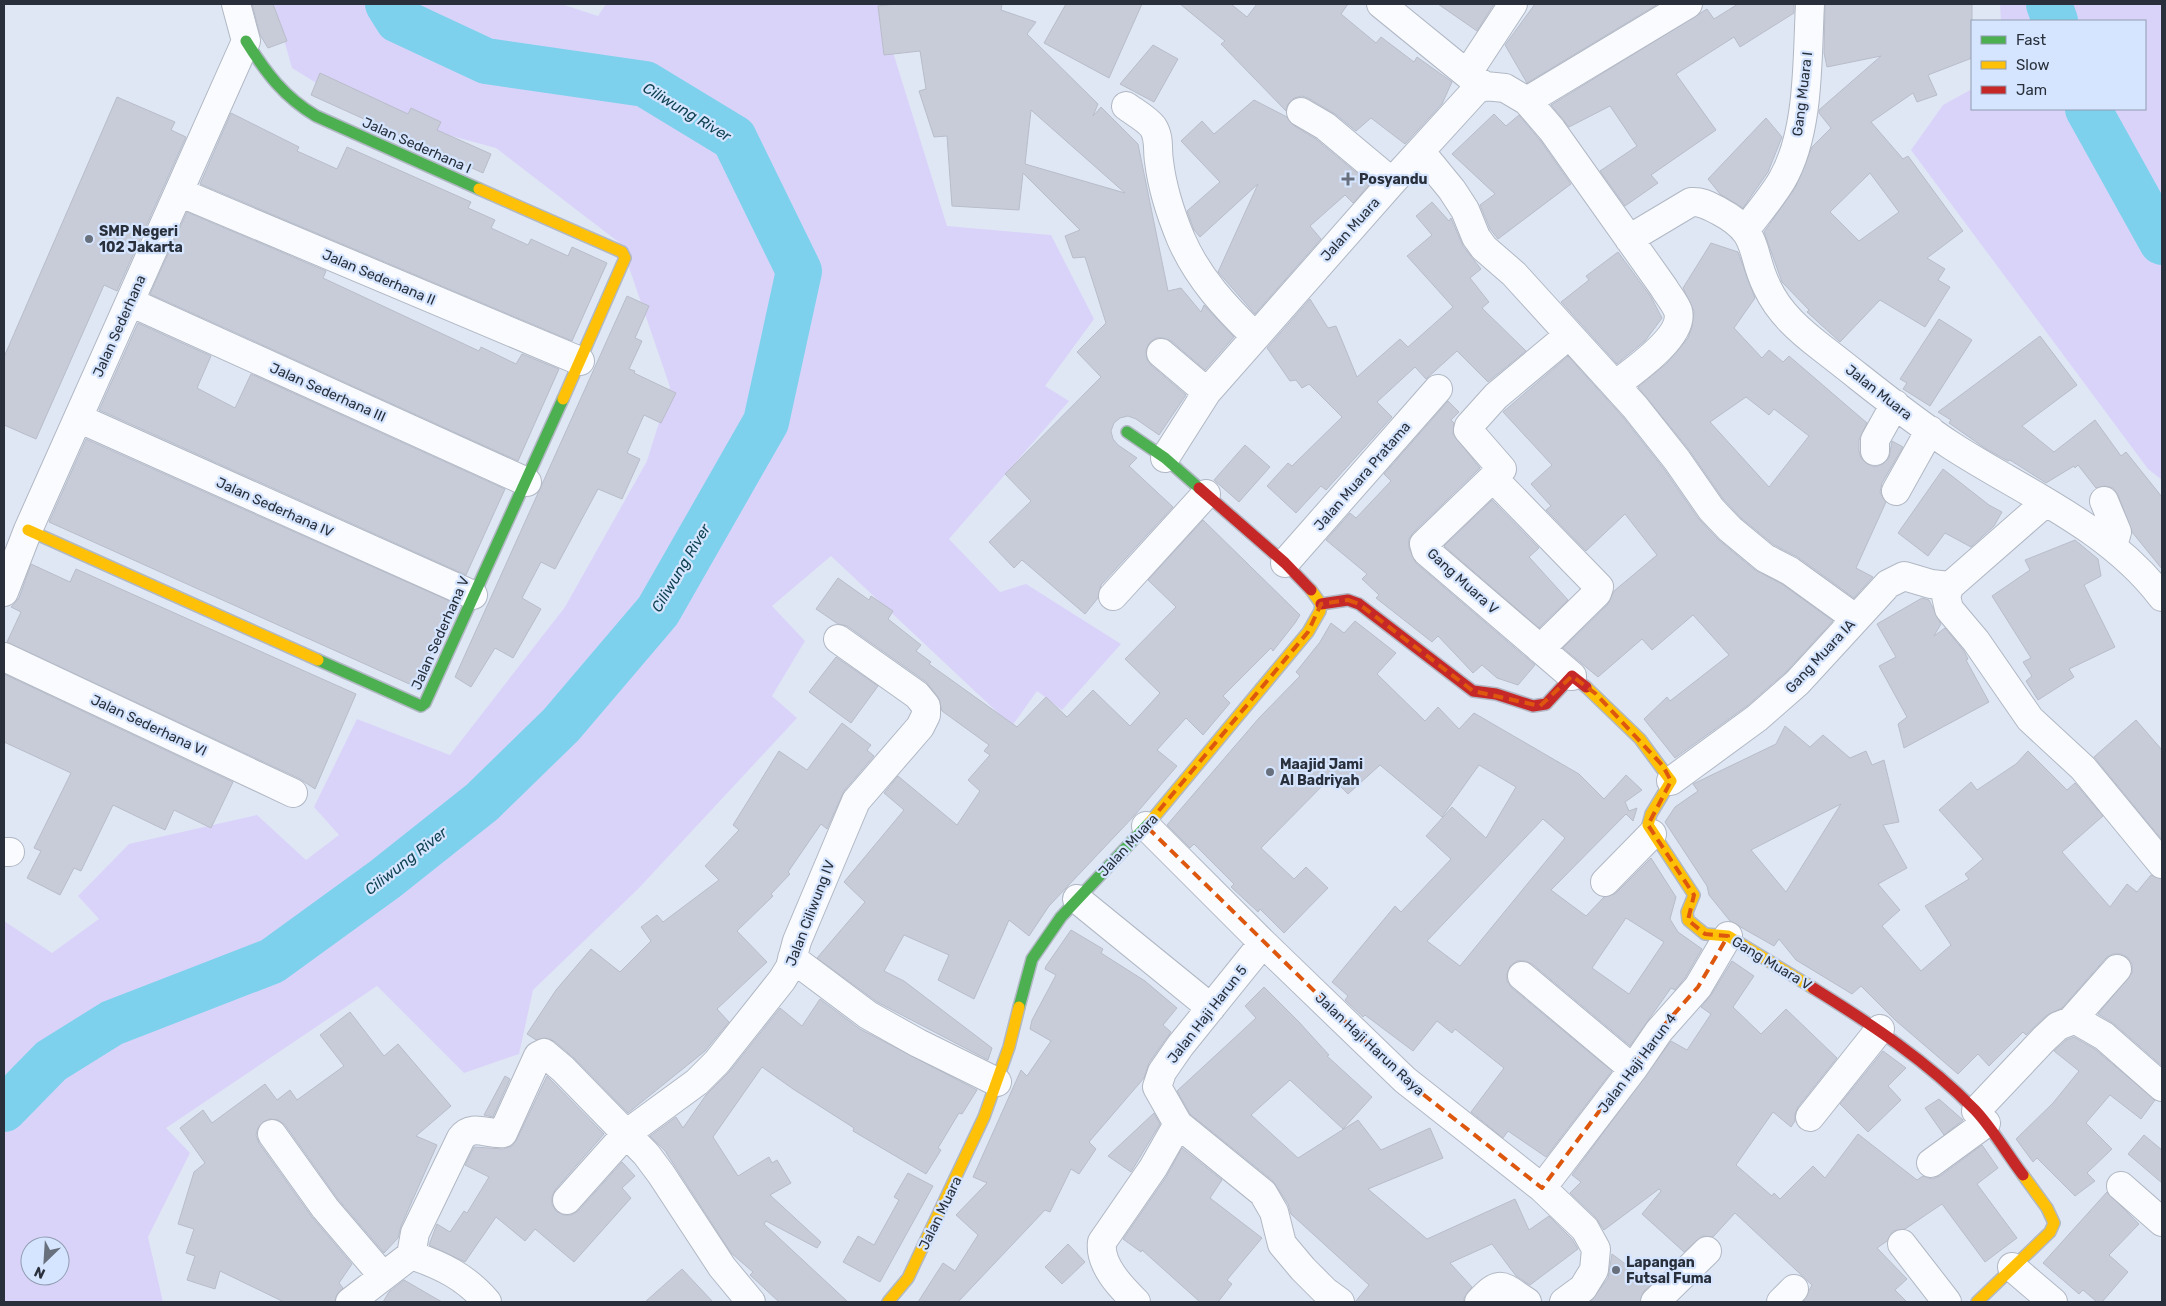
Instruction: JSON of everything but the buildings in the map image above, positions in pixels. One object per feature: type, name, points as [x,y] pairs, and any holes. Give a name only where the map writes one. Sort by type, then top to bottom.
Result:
[{"type":"street","points":[[236,4],[246,41]]},
{"type":"street","points":[[1381,4],[1476,80],[1505,88],[1527,101],[1552,130],[1664,288],[1678,311],[1678,317],[1669,339],[1615,385]]},
{"type":"street","name":"Jalan Muara","points":[[1165,458],[1208,392],[1254,336],[1476,90],[1476,80],[1513,4]]},
{"type":"street","points":[[1527,101],[1688,4]]},
{"type":"street","name":"Gang Muara I","points":[[1746,229],[1783,179],[1797,141],[1808,66],[1810,4]]},
{"type":"street","name":"Jalan Sederhana","points":[[4,592],[28,530],[246,41]]},
{"type":"street","name":"Jalan Sederhana I","points":[[246,41],[275,87],[288,100],[316,116],[603,244]]},
{"type":"street","points":[[1126,106],[1152,126],[1167,197],[1181,238],[1198,271],[1220,302],[1254,336]]},
{"type":"street","points":[[1301,112],[1325,126],[1392,182]]},
{"type":"street","points":[[1421,152],[1452,190],[1465,210],[1476,237],[1484,248],[1514,274],[1615,385],[1660,437],[1712,509],[1730,529],[1765,558],[1790,571],[1855,618]]},
{"type":"street","name":"Jalan Sederhana II","points":[[178,192],[580,361]]},
{"type":"street","points":[[1629,239],[1691,202],[1699,201],[1726,215],[1746,229]]},
{"type":"street","name":"Jalan Muara","points":[[1746,229],[1766,287],[1787,319],[1930,430],[2113,546],[2162,596]]},
{"type":"street","name":"Jalan Sederhana V","points":[[28,530],[421,706],[433,686],[473,595],[527,482],[624,264],[625,258],[622,252],[603,244]]},
{"type":"street","name":"Jalan Sederhana III","points":[[130,302],[527,482]]},
{"type":"street","points":[[1540,649],[1597,593],[1599,587],[1493,478],[1502,467],[1468,430],[1469,426],[1496,396],[1569,335]]},
{"type":"street","points":[[1161,353],[1208,392]]},
{"type":"street","name":"Jalan Muara Pratama","points":[[1285,564],[1438,390]]},
{"type":"street","points":[[1875,451],[1876,440],[1895,404]]},
{"type":"street","name":"Jalan Sederhana IV","points":[[78,418],[473,595]]},
{"type":"street","points":[[1896,491],[1930,430]]},
{"type":"street","points":[[1128,432],[1165,458],[1285,564],[1312,591],[1321,604],[1348,600],[1359,604],[1473,691],[1496,694],[1534,706],[1540,706],[1546,704],[1572,676]]},
{"type":"street","name":"Gang Muara V","points":[[1493,478],[1426,540],[1426,551],[1602,701],[1663,766],[1671,781]]},
{"type":"street","points":[[1113,596],[1206,494]]},
{"type":"street","points":[[2104,501],[2117,532],[2113,546]]},
{"type":"street","points":[[2046,502],[1950,586],[1946,596],[1949,609],[1976,642],[2030,719],[2083,768],[2162,864]]},
{"type":"street","name":"Gang Muara IA","points":[[1671,781],[1757,718],[1797,683],[1888,584],[1904,576],[1931,584],[1950,586]]},
{"type":"street","name":"Jalan Muara","points":[[888,1302],[908,1278],[919,1258],[984,1117],[1009,1047],[1032,959],[1061,917],[1146,826],[1224,736],[1308,632],[1318,616],[1321,604]]},
{"type":"street","name":"Jalan Ciliwung IV","points":[[567,1200],[626,1134],[697,1082],[717,1062],[782,980],[856,801],[920,727],[926,715],[926,706],[917,695],[838,639]]},
{"type":"street","name":"Jalan Sederhana VI","points":[[4,657],[293,793]]},
{"type":"street","points":[[1605,882],[1652,834],[1648,825],[1648,818],[1668,793],[1671,781]]},
{"type":"street","name":"Jalan Haji Harun Raya","points":[[1146,826],[1263,943],[1406,1080],[1542,1188],[1585,1229],[1596,1249],[1594,1270],[1583,1288],[1564,1302]]},
{"type":"street","name":"Gang Muara V","points":[[1652,834],[1694,895],[1687,912],[1688,920],[1705,934],[1728,936],[1880,1029],[1914,1055],[1981,1117],[2047,1208],[2054,1223],[2050,1232],[2012,1266]]},
{"type":"street","points":[[1078,899],[1211,1008]]},
{"type":"street","name":"Jalan Haji Harun 4","points":[[1542,1188],[1633,1069],[1659,1031],[1698,987],[1728,936]]},
{"type":"street","name":"Jalan Haji Harun 5","points":[[1263,943],[1162,1072],[1157,1087],[1178,1124],[1263,1193],[1274,1212],[1282,1244],[1327,1299]]},
{"type":"street","points":[[792,958],[833,990],[882,1023],[997,1082]]},
{"type":"street","points":[[1931,1163],[1981,1117],[2058,1026],[2072,1021],[2118,969]]},
{"type":"street","points":[[1522,976],[1633,1069]]},
{"type":"street","points":[[2072,1021],[2078,1022],[2104,1036],[2162,1088]]},
{"type":"street","points":[[1810,1117],[1880,1029]]},
{"type":"street","points":[[350,1302],[411,1254],[415,1233],[461,1138],[465,1132],[472,1130],[503,1133],[531,1069],[541,1054],[550,1056],[626,1134],[661,1174],[722,1267],[751,1302]]},
{"type":"street","points":[[1136,1302],[1106,1266],[1101,1251],[1102,1242],[1153,1168],[1178,1124]]},
{"type":"street","points":[[272,1134],[325,1208],[383,1276]]},
{"type":"street","points":[[2121,1186],[2162,1222]]},
{"type":"street","points":[[1902,1244],[1947,1302]]},
{"type":"street","points":[[1655,1302],[1707,1251]]},
{"type":"street","points":[[411,1254],[443,1266],[478,1291],[486,1302]]},
{"type":"street","points":[[1977,1302],[2012,1266],[2052,1302]]},
{"type":"street","points":[[1479,1302],[1492,1287],[1500,1286],[1527,1302]]},
{"type":"highlighted area","points":[[1348,600],[1359,604],[1473,691],[1540,706],[1572,676],[1596,694],[1663,766],[1671,781],[1648,825],[1694,895],[1688,920],[1705,934],[1728,936],[1698,987],[1659,1031],[1542,1188],[1405,1080],[1146,826],[1308,632],[1321,604]]},
{"type":"shaded area","points":[[274,4],[561,4],[598,16],[606,4],[878,4],[947,226],[1051,235],[1094,319],[1045,386],[1069,401],[949,539],[1000,592],[1026,584],[1121,644],[1062,710],[1037,691],[1012,726],[831,556],[772,606],[805,641],[772,696],[797,718],[639,888],[533,990],[519,1054],[464,1073],[377,986],[166,1128],[190,1153],[148,1237],[163,1302],[4,1302],[4,921],[52,953],[99,919],[78,896],[129,844],[257,815],[306,860],[339,835],[314,807],[357,719],[450,755],[565,607],[647,461],[670,387],[621,244],[496,148],[363,112],[292,68]]},
{"type":"shaded area","points":[[2000,4],[2162,4],[2162,480],[2148,469],[1911,150],[1943,105],[1971,90],[1971,110],[2146,110],[2146,20],[2001,20]]},
{"type":"waterway","name":"Ciliwung River","points":[[4,1109],[51,1061],[112,1023],[272,961],[385,879],[482,802],[561,725],[658,611],[766,422],[799,271],[734,138],[645,84],[486,61],[398,20],[388,4]]},
{"type":"waterway","name":"Ciliwung River","points":[[2049,4],[2055,20]]},
{"type":"waterway","name":"Ciliwung River","points":[[2089,110],[2162,242]]},
{"type":"traffic: fast","points":[[246,41],[276,83],[294,101],[316,116],[479,189]]},
{"type":"traffic: fast","points":[[318,660],[421,706],[425,703],[563,399]]},
{"type":"traffic: fast","points":[[1127,432],[1165,458],[1199,488]]},
{"type":"traffic: fast","points":[[1019,1007],[1032,959],[1061,917],[1150,822]]},
{"type":"traffic: slow","points":[[479,189],[622,252],[625,258],[563,399]]},
{"type":"traffic: slow","points":[[28,530],[318,660]]},
{"type":"traffic: slow","points":[[1150,822],[1308,632],[1320,611],[1321,604],[1311,590]]},
{"type":"traffic: slow","points":[[1586,687],[1640,739],[1671,781],[1651,814],[1648,825],[1694,895],[1687,912],[1688,920],[1705,934],[1728,936],[1813,988]]},
{"type":"traffic: slow","points":[[888,1302],[908,1278],[984,1117],[1009,1047],[1019,1007]]},
{"type":"traffic: slow","points":[[1977,1302],[2050,1232],[2054,1223],[2047,1208],[2023,1175]]},
{"type":"traffic: jam","points":[[1199,488],[1285,563],[1311,590]]},
{"type":"traffic: jam","points":[[1321,604],[1348,600],[1359,604],[1473,691],[1496,694],[1533,706],[1546,704],[1572,676],[1586,687]]},
{"type":"traffic: jam","points":[[1813,988],[1898,1044],[1938,1075],[1982,1117],[2023,1175]]},
{"type":"place","name":"Posyandu","points":[[1348,179]]},
{"type":"place","name":"SMP Negeri 102 Jakarta","points":[[89,239]]},
{"type":"place","name":"Maajid Jami Al Badriyah","points":[[1270,772]]},
{"type":"place","name":"Lapangan Futsal Fuma","points":[[1616,1270]]}]
